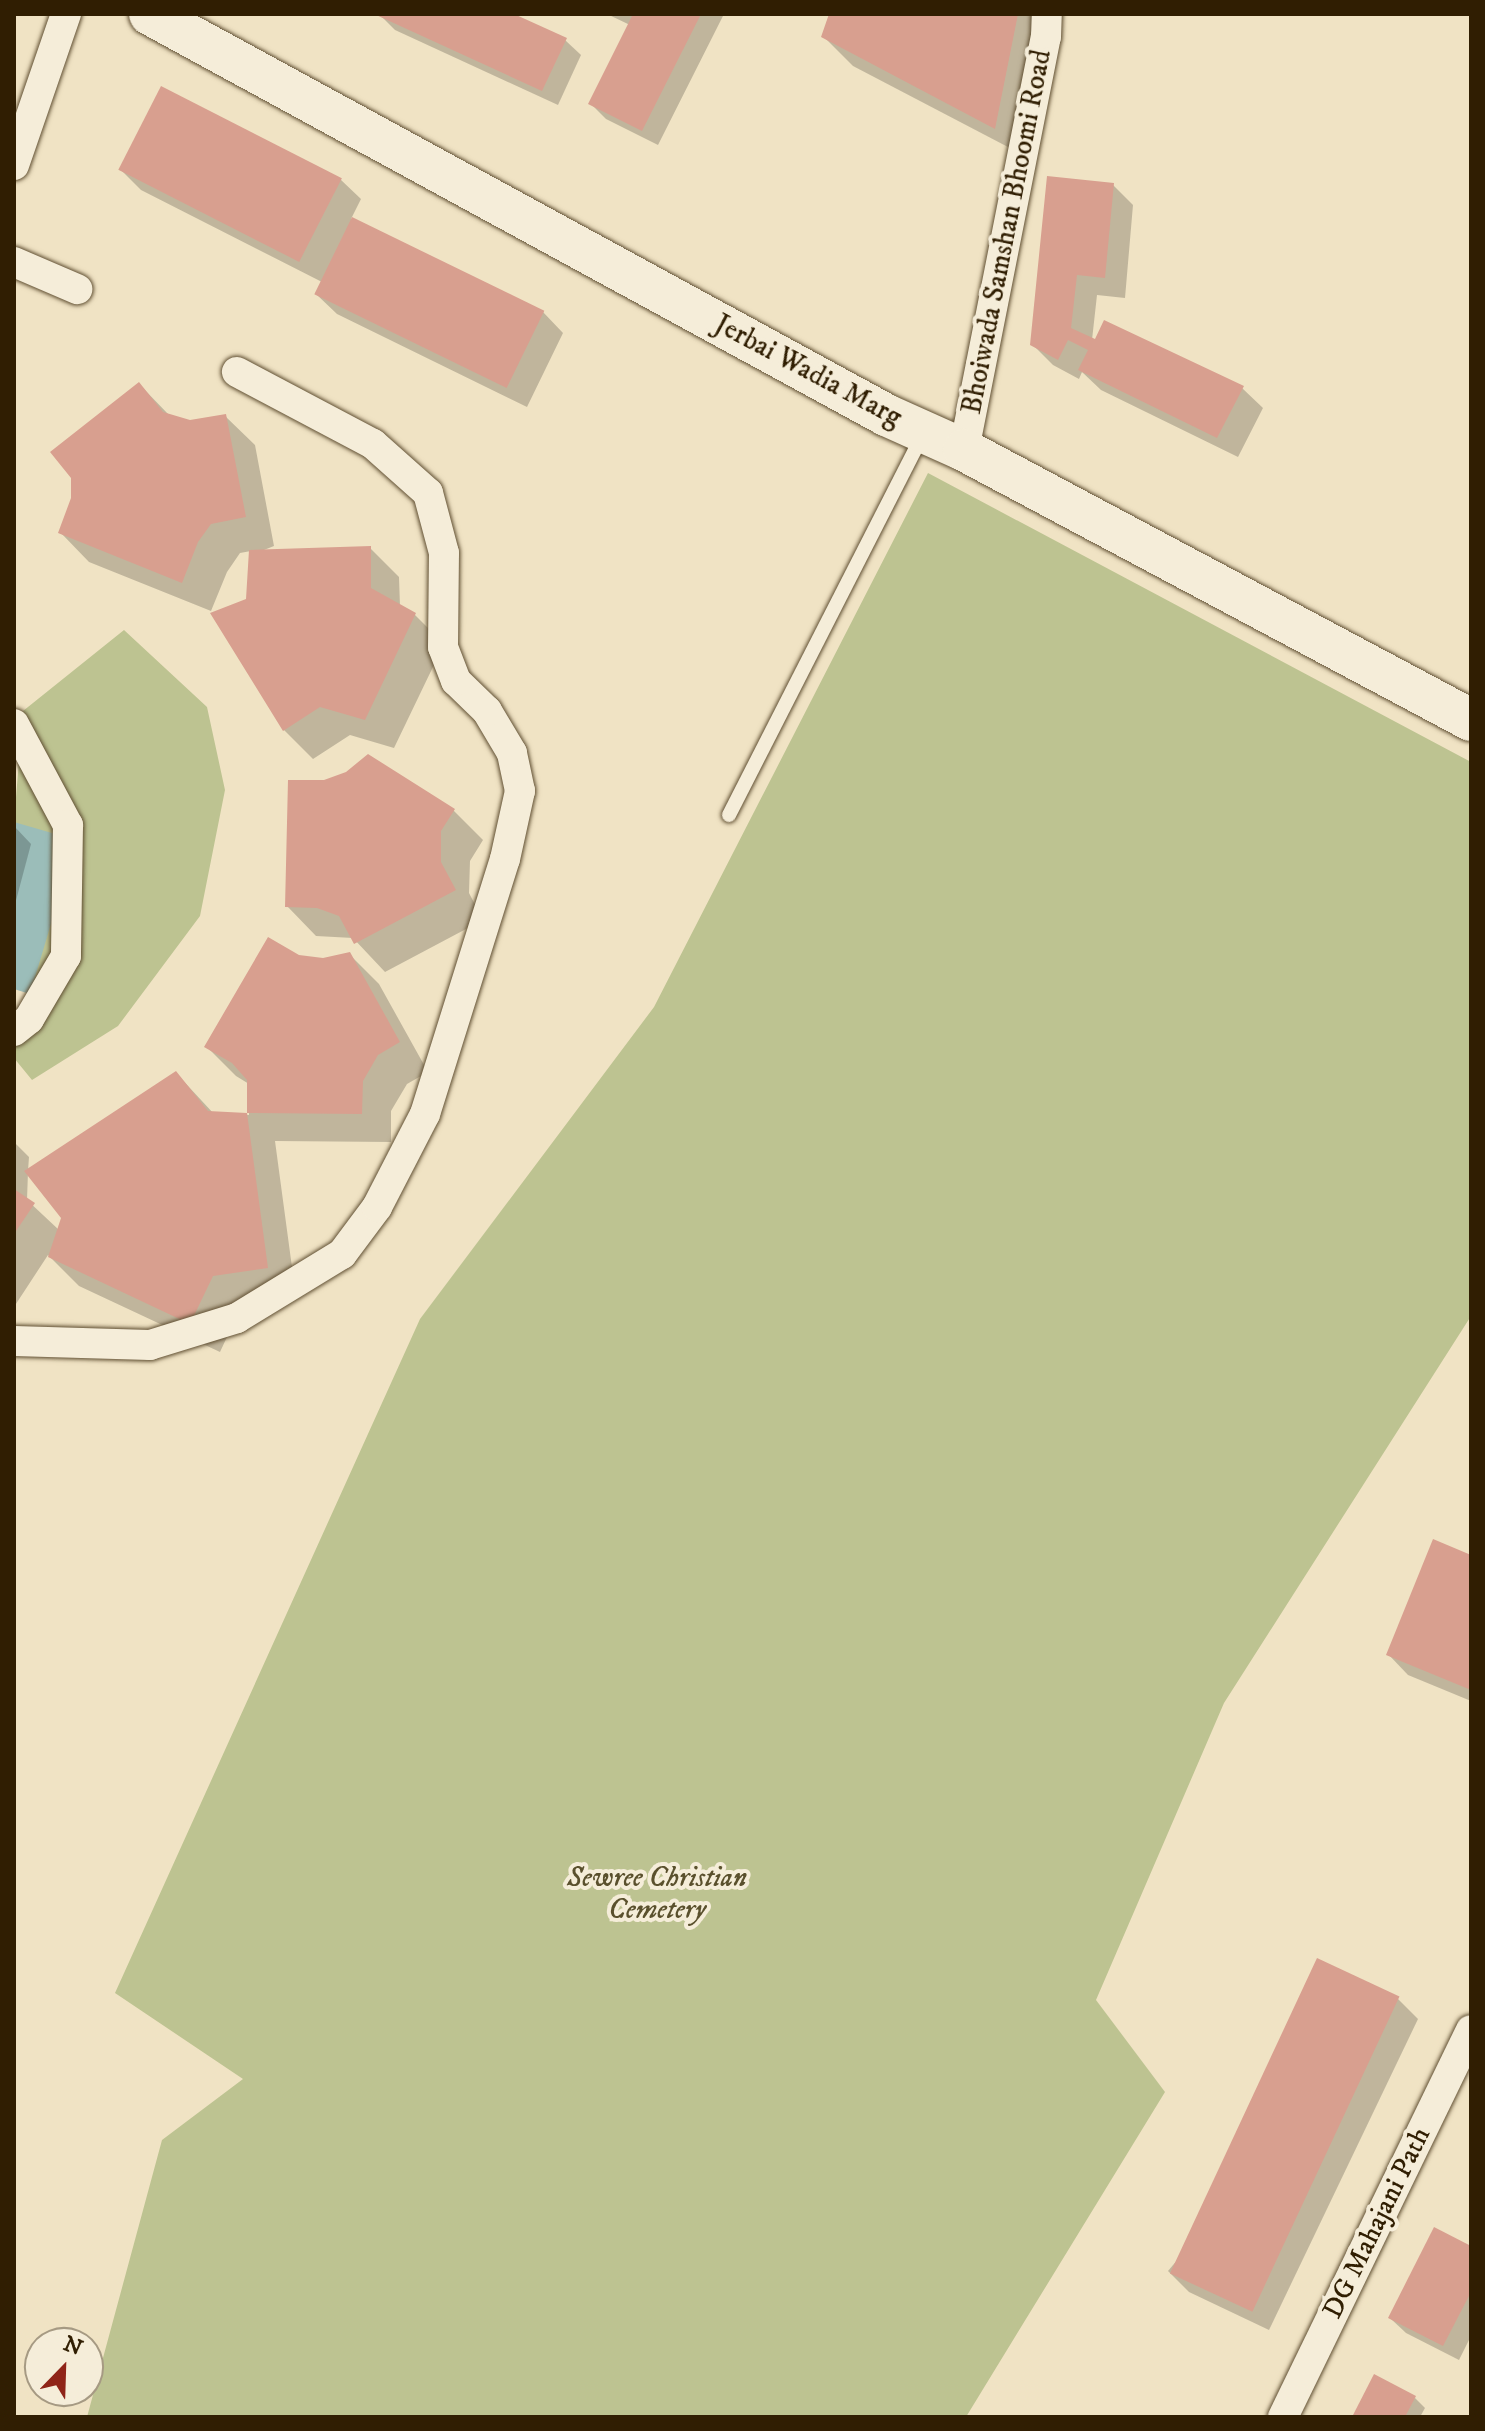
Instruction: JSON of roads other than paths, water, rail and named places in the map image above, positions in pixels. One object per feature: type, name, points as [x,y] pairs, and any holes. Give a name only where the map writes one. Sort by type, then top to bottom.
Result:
[{"type":"main road","name":"Jerbai Wadia Marg","points":[[150,14],[886,415],[964,450],[1471,720]]},
{"type":"street","points":[[14,165],[66,14]]},
{"type":"street","name":"Bhoiwada Samshan Bhoomi Road","points":[[964,450],[1046,37],[1047,14]]},
{"type":"street","points":[[14,262],[77,289]]},
{"type":"street","points":[[14,1341],[150,1345],[237,1318],[342,1254],[377,1207],[425,1114],[505,859],[520,791],[512,753],[487,711],[456,681],[443,647],[444,553],[428,493],[373,444],[237,372]]},
{"type":"street","points":[[14,724],[19,727],[68,825],[66,956],[29,1019],[14,1031]]},
{"type":"street","name":"DG Mahajani Path","points":[[1283,2417],[1471,2030]]},
{"type":"lane","points":[[729,815],[925,432]]},
{"type":"water","points":[[14,822],[76,840],[30,994],[14,989]]},
{"type":"park label","name":"Sewree Christian Cemetery","points":[[657,1894]]}]
